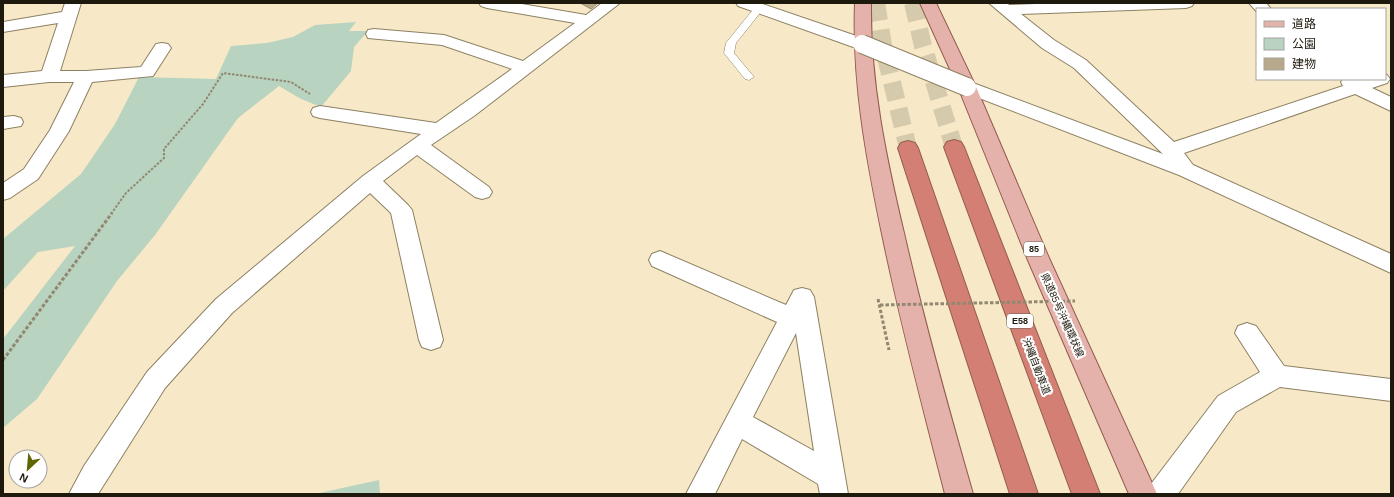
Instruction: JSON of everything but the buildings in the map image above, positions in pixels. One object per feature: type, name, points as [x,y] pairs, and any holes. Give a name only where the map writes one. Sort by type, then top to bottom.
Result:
[{"type":"highway","name":"沖縄自動車道","points":[[954,147],[1086,494]]},
{"type":"highway","points":[[908,148],[1024,494]]},
{"type":"main road","points":[[863,3],[862,44],[868,110],[879,173],[924,368],[959,494]]},
{"type":"main road","name":"県道85号沖縄環状線","points":[[928,3],[967,87],[1038,258],[1143,494]]},
{"type":"street","points":[[487,3],[589,20]]},
{"type":"street","points":[[83,494],[156,380],[224,306],[370,181],[417,145],[526,68],[612,3]]},
{"type":"street","points":[[1002,7],[1186,3]]},
{"type":"street","points":[[752,6],[862,44],[967,87],[1186,170],[1391,264]]},
{"type":"street","points":[[1002,7],[1048,44],[1080,64],[1171,150],[1186,170]]},
{"type":"street","points":[[3,27],[71,10]]},
{"type":"street","points":[[49,76],[71,10]]},
{"type":"street","points":[[374,34],[444,40],[526,68]]},
{"type":"street","points":[[3,81],[49,76],[86,77],[147,72],[162,48]]},
{"type":"street","points":[[3,193],[31,174],[58,131],[86,77]]},
{"type":"street","points":[[1171,150],[1351,83],[1374,80]]},
{"type":"street","points":[[1351,83],[1391,105]]},
{"type":"street","points":[[320,112],[439,130]]},
{"type":"street","points":[[417,145],[482,192]]},
{"type":"street","points":[[370,181],[401,210],[431,340]]},
{"type":"street","points":[[660,260],[792,318]]},
{"type":"street","points":[[700,494],[802,297],[832,485]]},
{"type":"street","points":[[1247,333],[1277,376]]},
{"type":"street","points":[[1161,494],[1227,404],[1277,376],[1391,390]]},
{"type":"street","points":[[737,422],[832,485]]},
{"type":"lane","points":[[749,77],[729,53],[731,43],[752,6]]},
{"type":"path","points":[[3,360],[57,289],[126,193],[164,158],[164,149],[203,104],[223,73],[291,82],[309,92],[320,112]]},
{"type":"path","points":[[877,292],[889,350]]},
{"type":"path","points":[[880,305],[1075,301]]},
{"type":"green space","points":[[356,22],[349,31],[368,31],[354,47],[351,71],[321,107],[301,99],[279,86],[238,118],[155,235],[117,281],[37,399],[3,428],[3,339],[75,246],[38,252],[3,291],[3,239],[81,174],[115,124],[139,77],[216,79],[231,46],[267,43],[293,37],[315,25]]},
{"type":"green space","points":[[379,480],[380,494],[315,494]]},
{"type":"tunnel","points":[[876,3],[883,45],[908,148]]},
{"type":"tunnel","points":[[913,3],[923,46],[954,147]]}]
